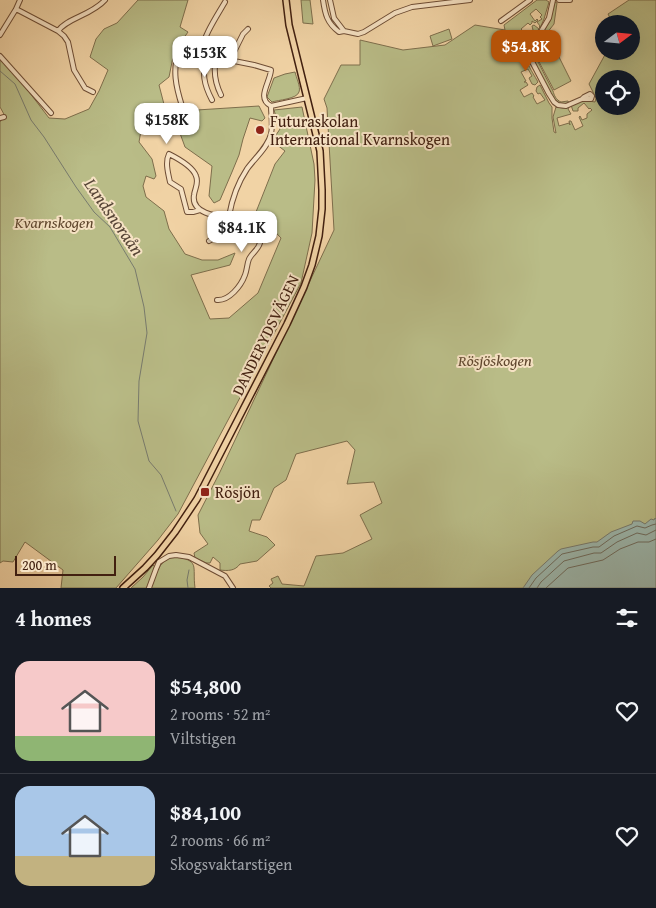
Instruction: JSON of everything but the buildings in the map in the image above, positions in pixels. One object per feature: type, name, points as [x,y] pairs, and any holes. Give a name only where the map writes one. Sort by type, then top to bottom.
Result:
[{"type":"main road","name":"DANDERYDSVÄGEN","points":[[124,588],[157,554],[196,499],[287,324],[304,287],[316,249],[322,209],[320,151],[290,25],[286,0]]},
{"type":"street","points":[[0,35],[20,0]]},
{"type":"street","points":[[58,31],[63,26],[97,8],[105,0]]},
{"type":"street","points":[[323,0],[327,19],[335,29],[339,32],[354,33],[364,32],[395,13],[412,7],[470,0]]},
{"type":"street","points":[[330,0],[334,18],[344,31]]},
{"type":"street","points":[[501,21],[530,0]]},
{"type":"street","points":[[553,0],[549,18],[541,32],[529,45],[528,54],[554,102],[558,105],[566,106],[582,99]]},
{"type":"street","points":[[559,0],[570,0]]},
{"type":"street","points":[[212,100],[206,89],[203,74],[202,43],[225,2]]},
{"type":"street","points":[[16,9],[64,36],[68,42],[74,70],[85,88],[93,92]]},
{"type":"street","points":[[230,60],[243,34],[248,29]]},
{"type":"street","points":[[182,106],[176,90],[175,79],[176,59],[179,50],[271,70],[264,92],[264,100],[271,106],[307,98]]},
{"type":"street","points":[[0,56],[51,113]]},
{"type":"street","points":[[216,58],[214,77],[221,95]]},
{"type":"street","points":[[209,242],[232,227],[233,223],[229,216],[238,184],[247,169],[268,143],[271,135],[271,106]]},
{"type":"street","points":[[200,210],[187,212],[181,189],[170,182],[167,164],[169,154],[188,165],[195,174],[197,182],[193,201],[195,206],[200,210],[219,217],[229,216]]},
{"type":"street","points":[[217,300],[220,301],[227,298],[240,284],[246,273],[248,260],[260,243],[256,237],[239,226],[229,216]]},
{"type":"street","points":[[149,588],[159,562],[169,556],[176,555],[189,557],[225,576],[233,588]]},
{"type":"green space","name":"Kvarnskogen","points":[[138,0],[188,0],[180,27],[188,32],[174,52],[169,77],[159,85],[166,112],[259,106],[265,118],[262,121],[250,118],[232,172],[220,200],[214,203],[209,196],[212,166],[185,147],[177,125],[166,119],[151,117],[142,125],[139,142],[152,159],[156,176],[154,179],[146,176],[143,186],[146,197],[164,211],[169,229],[185,254],[202,260],[218,260],[235,253],[230,265],[191,275],[210,319],[229,318],[258,293],[281,238],[256,212],[275,164],[285,151],[272,141],[280,129],[274,110],[302,107],[314,164],[312,233],[301,283],[178,514],[116,588],[61,588],[63,570],[25,542],[13,562],[3,561],[0,563],[0,122],[5,116],[0,107],[0,58],[13,71],[49,118],[65,119],[89,109],[108,70],[90,57],[96,39],[104,29],[117,23]]},
{"type":"green space","points":[[301,0],[310,0],[313,24],[303,23]]},
{"type":"green space","name":"Rösjöskogen","points":[[537,0],[549,2],[540,28],[537,22],[542,19],[540,17],[542,15],[536,9],[530,14],[535,21],[538,20],[535,23],[532,21],[530,25],[528,23],[521,29],[527,35],[533,30],[532,26],[534,25],[539,29],[527,41],[524,51],[527,62],[538,82],[535,85],[532,84],[529,78],[532,76],[528,69],[521,72],[526,81],[524,82],[528,85],[520,90],[524,97],[532,93],[537,104],[545,100],[536,91],[540,85],[552,107],[554,132],[556,133],[553,117],[556,107],[569,107],[568,109],[571,114],[557,118],[559,126],[569,123],[570,125],[569,121],[571,121],[575,130],[583,126],[579,117],[582,120],[587,118],[587,114],[592,110],[584,103],[578,108],[578,111],[573,111],[571,105],[583,100],[595,102],[595,115],[640,115],[640,70],[597,70],[602,60],[640,60],[640,15],[608,14],[629,0],[656,0],[656,588],[271,588],[269,586],[273,583],[271,579],[278,576],[282,584],[304,586],[316,556],[343,553],[372,539],[360,515],[382,503],[374,482],[347,484],[355,450],[347,441],[296,454],[286,480],[274,488],[260,520],[252,520],[249,531],[267,537],[275,545],[257,561],[240,564],[234,569],[220,570],[220,563],[213,557],[210,563],[195,558],[194,553],[208,544],[200,533],[198,515],[334,230],[327,108],[324,99],[341,65],[360,65],[360,40],[403,50],[445,45],[475,25],[505,30],[504,25]]},
{"type":"green space","points":[[555,2],[557,3],[554,24],[547,33],[543,32],[550,21]]},
{"type":"green space","points":[[449,29],[452,39],[433,46],[430,36]]},
{"type":"green space","points":[[547,33],[555,48],[536,58],[557,99],[561,102],[568,101],[569,103],[555,102],[531,57],[537,52],[533,50],[531,51],[532,53],[529,53],[533,42],[536,43],[534,45],[539,54],[553,46]]},
{"type":"green space","points":[[555,49],[571,81],[554,90],[537,58]]},
{"type":"green space","points":[[295,72],[299,87],[298,94],[291,98],[272,102],[267,97],[274,78]]},
{"type":"green space","name":"Rösjöskogen","points":[[595,73],[595,96],[589,84]]},
{"type":"green space","points":[[173,556],[191,562],[194,569],[195,588],[150,588],[160,566]]},
{"type":"green space","points":[[153,565],[155,567],[146,588],[131,588],[143,577]]},
{"type":"water","points":[[655,518],[656,588],[523,588],[532,575],[561,549],[597,542],[611,532],[632,524],[633,521],[640,521],[645,524]]},
{"type":"waterway","name":"Landsnoraån","points":[[0,71],[15,84],[31,120],[94,212],[110,227],[135,269],[144,307],[147,333],[139,381],[138,421],[149,461],[161,475],[176,511]]},
{"type":"waterway","points":[[188,588],[189,570]]},
{"type":"place","name":"Futuraskolan International Kvarnskogen","points":[[260,130]]},
{"type":"place","name":"Rösjön","points":[[205,492]]}]
